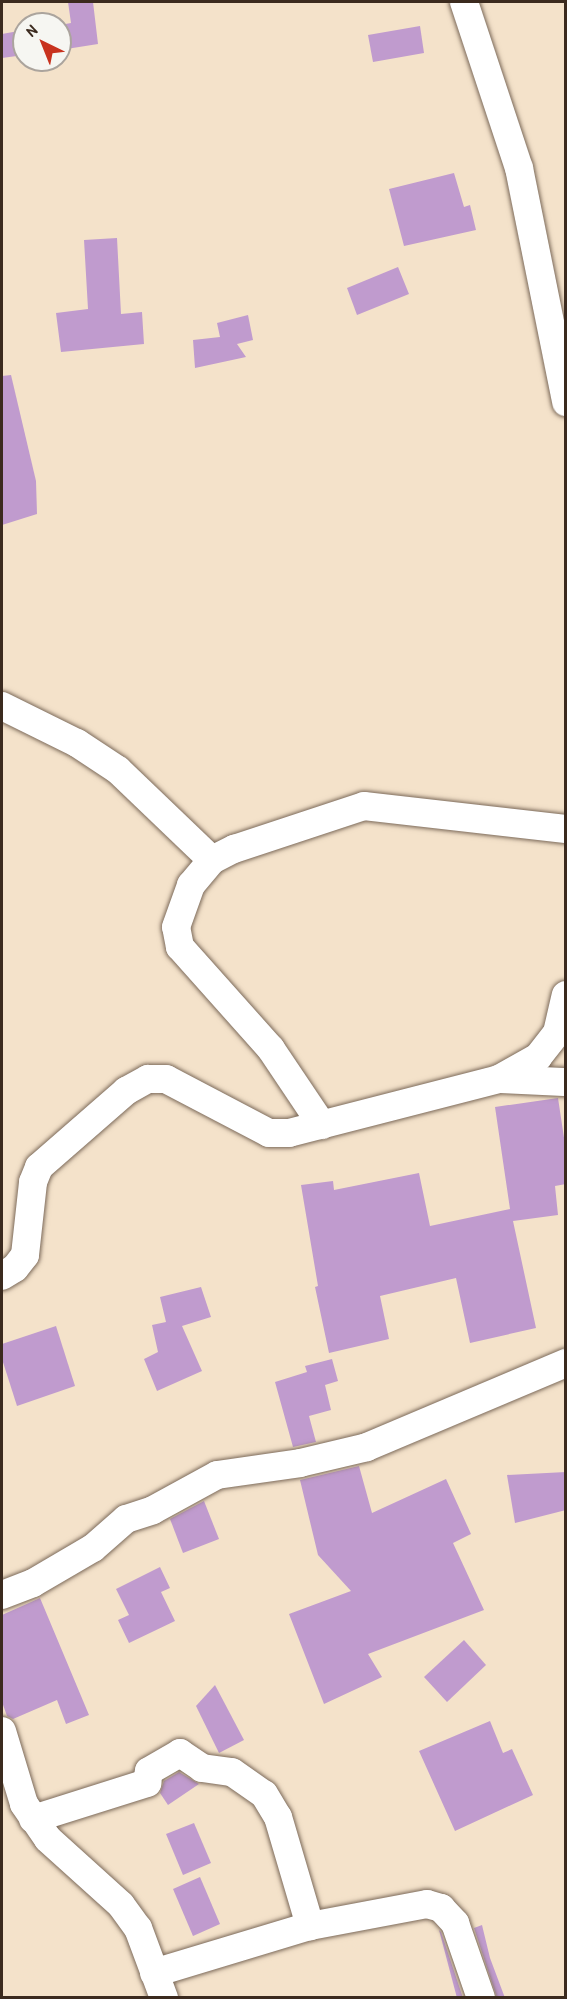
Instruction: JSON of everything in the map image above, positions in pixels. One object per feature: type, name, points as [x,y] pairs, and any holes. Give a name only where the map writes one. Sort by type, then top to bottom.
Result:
[{"type":"street","points":[[464,2],[519,168],[566,402]]},
{"type":"street","points":[[2,706],[77,743],[118,770],[212,860]]},
{"type":"street","points":[[322,1125],[271,1050],[180,947],[176,927],[191,885],[212,860],[234,849],[364,806],[566,829]]},
{"type":"street","points":[[2,1276],[15,1268],[25,1255],[33,1182],[39,1167],[126,1091],[148,1079],[166,1079],[269,1133],[289,1134],[499,1079],[538,1057],[557,1033],[566,995]]},
{"type":"street","points":[[499,1079],[566,1082]]},
{"type":"street","points":[[2,1595],[33,1583],[93,1548],[126,1519],[153,1510],[217,1475],[300,1463],[367,1447],[566,1363]]},
{"type":"street","points":[[2,1731],[24,1804],[33,1819],[67,1859],[121,1905],[138,1928],[159,1985],[310,1926],[436,1906],[455,1923],[480,1998]]},
{"type":"street","points":[[33,1819],[147,1783],[149,1771],[180,1753],[202,1768],[232,1772],[264,1794],[278,1817],[310,1926]]},
{"type":"building","points":[[68,2],[93,2],[98,44],[72,48],[72,12],[69,12]]},
{"type":"building","points":[[420,26],[424,53],[373,62],[368,35]]},
{"type":"building","points":[[12,32],[12,57],[2,58],[2,34]]},
{"type":"building","points":[[454,173],[464,207],[470,205],[476,230],[404,246],[389,189]]},
{"type":"building","points":[[117,238],[121,314],[142,312],[144,344],[61,352],[56,313],[88,309],[84,240]]},
{"type":"building","points":[[398,267],[409,294],[357,315],[347,288]]},
{"type":"building","points":[[248,315],[253,340],[237,344],[246,357],[195,368],[193,340],[220,337],[217,323]]},
{"type":"building","points":[[11,375],[36,481],[37,514],[2,525],[2,376]]},
{"type":"building","points":[[558,1098],[566,1151],[566,1184],[555,1186],[558,1215],[513,1221],[536,1328],[470,1343],[456,1278],[380,1296],[389,1339],[329,1353],[315,1287],[318,1286],[301,1185],[333,1181],[334,1190],[419,1173],[430,1226],[510,1209],[495,1107]]},
{"type":"building","points":[[201,1287],[211,1317],[182,1326],[202,1371],[157,1391],[144,1359],[158,1352],[152,1325],[166,1322],[160,1297]]},
{"type":"building","points":[[56,1326],[75,1386],[17,1406],[2,1359],[2,1344]]},
{"type":"building","points":[[332,1359],[338,1381],[325,1385],[331,1410],[309,1416],[316,1442],[293,1447],[275,1382],[307,1372],[305,1366]]},
{"type":"building","points":[[359,1466],[372,1513],[446,1479],[471,1534],[453,1543],[484,1610],[368,1654],[382,1677],[324,1704],[289,1614],[351,1591],[318,1555],[300,1480]]},
{"type":"building","points":[[566,1472],[566,1510],[515,1523],[507,1475]]},
{"type":"building","points":[[204,1501],[219,1539],[183,1553],[170,1519]]},
{"type":"building","points":[[160,1567],[170,1588],[161,1592],[175,1621],[129,1643],[118,1620],[129,1615],[116,1589]]},
{"type":"building","points":[[40,1598],[89,1715],[66,1724],[57,1700],[13,1719],[7,1716],[2,1702],[2,1615]]},
{"type":"building","points":[[464,1640],[486,1665],[447,1702],[424,1677]]},
{"type":"building","points":[[215,1685],[244,1740],[219,1753],[196,1706]]},
{"type":"building","points":[[490,1721],[503,1753],[512,1749],[533,1795],[455,1831],[419,1751]]},
{"type":"building","points":[[179,1772],[199,1784],[168,1805],[160,1793],[164,1781]]},
{"type":"building","points":[[194,1823],[211,1863],[183,1875],[166,1834]]},
{"type":"building","points":[[200,1877],[220,1924],[193,1936],[173,1889]]},
{"type":"building","points":[[482,1925],[490,1958],[505,1998],[497,1998],[474,1928]]},
{"type":"building","points":[[439,1930],[441,1932],[463,1998],[457,1998]]}]
